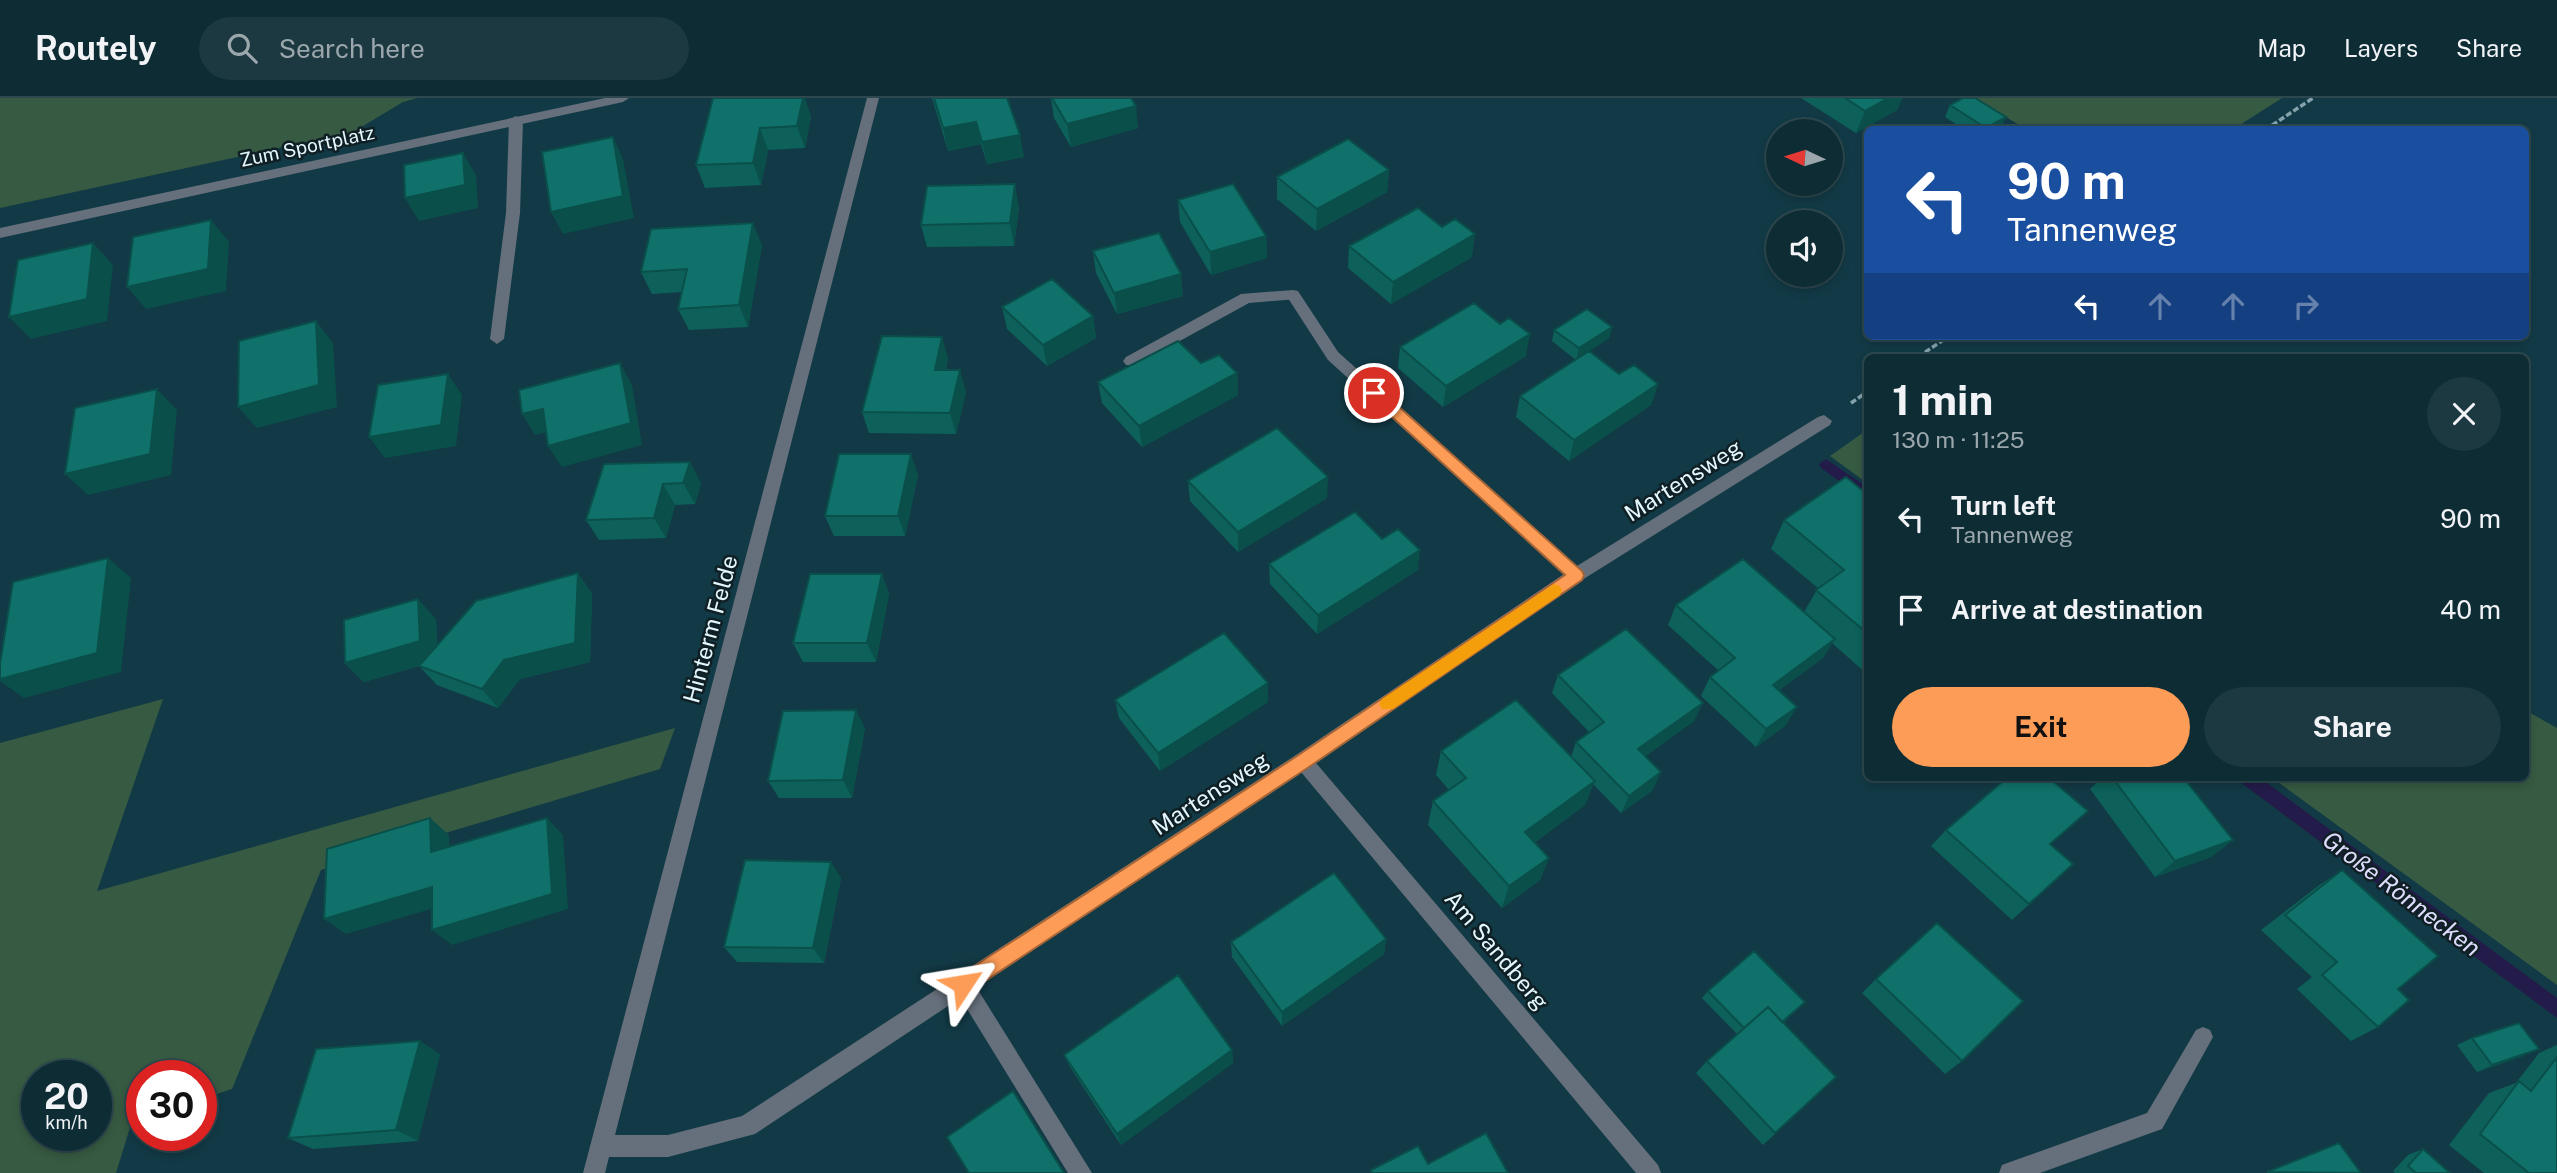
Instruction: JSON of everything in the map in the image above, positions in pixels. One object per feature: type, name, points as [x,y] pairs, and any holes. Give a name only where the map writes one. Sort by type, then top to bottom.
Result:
[{"type":"street","name":"Zum Sportplatz","points":[[0,233],[623,98]]},
{"type":"street","name":"Hinterm Felde","points":[[594,1173],[873,98]]},
{"type":"street","points":[[497,339],[513,213],[516,120]]},
{"type":"street","points":[[1131,361],[1246,298],[1293,295],[1333,356],[1576,575]]},
{"type":"street","name":"Martensweg","points":[[601,1146],[668,1146],[747,1126],[1303,761],[1576,575],[1824,421]]},
{"type":"street","name":"Am Sandberg","points":[[1303,761],[1650,1173]]},
{"type":"street","points":[[963,984],[1081,1173]]},
{"type":"street","points":[[2011,1173],[2154,1121],[2203,1037]]},
{"type":"path","points":[[2271,126],[2313,98]]},
{"type":"path","points":[[1923,354],[1944,340]]},
{"type":"green space","points":[[0,98],[417,98],[403,102],[353,132],[0,208]]},
{"type":"green space","points":[[1974,98],[2282,98],[2238,126],[2021,126]]},
{"type":"green space","points":[[1864,432],[1864,481],[1830,456]]},
{"type":"green space","points":[[163,699],[97,891],[675,728],[660,769],[321,870],[232,1089],[217,1094],[217,1060],[126,1060],[126,1140],[116,1173],[0,1173],[0,743]]},
{"type":"green space","points":[[2529,712],[2557,728],[2557,985],[2276,781],[2529,781]]},
{"type":"building","points":[[713,98],[803,98],[797,126],[760,128],[753,163],[696,165]]},
{"type":"building","points":[[934,98],[1007,98],[1020,135],[982,142],[976,122],[943,128]]},
{"type":"building","points":[[1052,98],[1131,98],[1136,106],[1067,124]]},
{"type":"building","points":[[1845,98],[1888,98],[1865,111]]},
{"type":"building","points":[[1963,98],[1975,98],[2006,117],[1990,126],[1983,126],[1950,105]]},
{"type":"building","points":[[613,137],[623,196],[551,212],[542,152]]},
{"type":"building","points":[[1348,139],[1389,170],[1317,209],[1277,177]]},
{"type":"building","points":[[463,153],[465,185],[405,198],[404,165]]},
{"type":"building","points":[[1015,184],[1010,223],[921,225],[927,186]]},
{"type":"building","points":[[1233,184],[1266,236],[1210,252],[1178,200]]},
{"type":"building","points":[[1418,208],[1442,227],[1455,219],[1475,234],[1393,282],[1349,246]]},
{"type":"building","points":[[211,220],[208,269],[127,287],[133,237]]},
{"type":"building","points":[[753,223],[739,305],[678,309],[687,269],[641,272],[651,229]]},
{"type":"building","points":[[1159,233],[1181,274],[1114,293],[1093,251]]},
{"type":"building","points":[[93,243],[87,299],[9,317],[18,260]]},
{"type":"building","points":[[1052,279],[1093,316],[1043,345],[1002,307]]},
{"type":"building","points":[[1474,303],[1500,324],[1509,318],[1530,334],[1446,386],[1400,347]]},
{"type":"building","points":[[1587,309],[1612,327],[1579,348],[1554,330]]},
{"type":"building","points":[[316,321],[319,385],[238,407],[239,341]]},
{"type":"building","points":[[882,336],[942,337],[935,370],[960,370],[950,413],[862,412]]},
{"type":"building","points":[[1178,341],[1201,363],[1219,355],[1237,373],[1139,426],[1098,382]]},
{"type":"building","points":[[1589,351],[1619,374],[1634,365],[1658,384],[1574,440],[1520,396]]},
{"type":"building","points":[[620,363],[631,423],[548,446],[543,409],[522,414],[519,390]]},
{"type":"building","points":[[448,374],[441,425],[369,437],[378,385]]},
{"type":"building","points":[[157,389],[150,454],[65,474],[75,408]]},
{"type":"building","points":[[1277,428],[1328,477],[1238,532],[1188,481]]},
{"type":"building","points":[[839,454],[911,454],[898,516],[825,516]]},
{"type":"building","points":[[690,462],[683,483],[663,484],[654,518],[586,520],[604,464]]},
{"type":"building","points":[[1846,477],[1864,492],[1864,630],[1816,590],[1844,570],[1784,520]]},
{"type":"building","points":[[1355,512],[1382,539],[1398,529],[1420,550],[1318,615],[1269,564]]},
{"type":"building","points":[[108,558],[97,653],[0,679],[13,582]]},
{"type":"building","points":[[1743,559],[1835,639],[1773,685],[1797,707],[1766,729],[1710,677],[1735,658],[1676,605]]},
{"type":"building","points":[[578,573],[575,643],[504,660],[482,689],[419,666],[476,601]]},
{"type":"building","points":[[810,574],[882,574],[867,643],[793,643]]},
{"type":"building","points":[[418,599],[420,641],[345,663],[344,620]]},
{"type":"building","points":[[1626,629],[1703,703],[1638,749],[1661,772],[1629,796],[1576,742],[1604,722],[1558,675]]},
{"type":"building","points":[[1224,633],[1268,683],[1158,753],[1115,700]]},
{"type":"building","points":[[1516,700],[1595,781],[1525,832],[1549,858],[1509,886],[1433,801],[1466,778],[1441,751]]},
{"type":"building","points":[[856,710],[843,780],[768,781],[783,711]]},
{"type":"building","points":[[2003,781],[2053,781],[2088,811],[2050,844],[2073,864],[2029,904],[1946,830]]},
{"type":"building","points":[[2115,781],[2186,781],[2233,840],[2175,861]]},
{"type":"building","points":[[430,818],[431,852],[547,818],[552,894],[432,930],[432,887],[324,919],[327,849]]},
{"type":"building","points":[[745,860],[831,862],[813,948],[724,947]]},
{"type":"building","points":[[2342,870],[2438,956],[2398,989],[2409,1000],[2378,1027],[2322,975],[2337,962],[2285,915]]},
{"type":"building","points":[[1334,873],[1386,939],[1282,1012],[1231,942]]},
{"type":"building","points":[[1937,923],[2023,1001],[1962,1061],[1876,979]]},
{"type":"building","points":[[1754,951],[1805,1002],[1782,1022],[1768,1007],[1744,1028],[1708,991]]},
{"type":"building","points":[[1178,975],[1232,1050],[1117,1134],[1064,1055]]},
{"type":"building","points":[[1768,1007],[1836,1077],[1775,1133],[1707,1061]]},
{"type":"building","points":[[2519,1023],[2539,1049],[2492,1065],[2472,1038]]},
{"type":"building","points":[[420,1041],[396,1130],[288,1138],[316,1049]]},
{"type":"building","points":[[2557,1057],[2557,1173],[2529,1173],[2480,1134],[2519,1081],[2531,1091]]},
{"type":"building","points":[[1013,1091],[1064,1173],[969,1173],[947,1137]]},
{"type":"building","points":[[1486,1133],[1508,1173],[1372,1173],[1371,1170],[1418,1146],[1428,1164]]},
{"type":"building","points":[[2339,1143],[2361,1173],[2267,1172]]},
{"type":"building","points":[[2423,1149],[2450,1173],[2416,1173],[2408,1166]]},
{"type":"waterway","name":"Große Rönnecken","points":[[1826,464],[1864,493]]},
{"type":"waterway","name":"Große Rönnecken","points":[[2251,781],[2557,1009]]},
{"type":"slow traffic","points":[[1388,704],[1554,590]]},
{"type":"route","points":[[963,984],[1303,761],[1576,575],[1374,393]]}]
